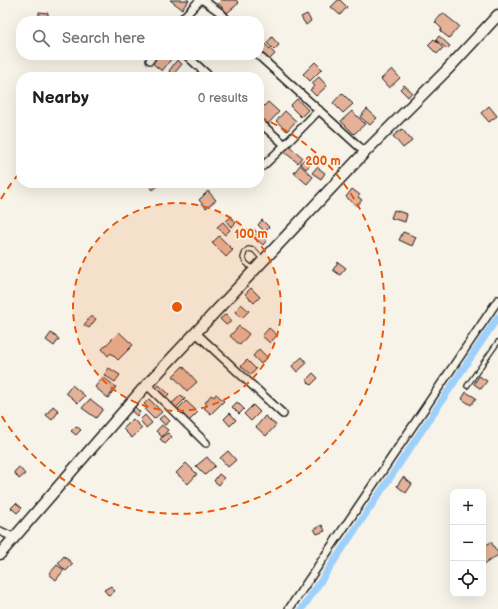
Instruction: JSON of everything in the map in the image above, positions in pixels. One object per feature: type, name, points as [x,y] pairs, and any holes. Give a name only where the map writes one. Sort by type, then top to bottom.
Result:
[{"type":"main road","points":[[0,554],[147,385],[365,152],[447,70],[498,15]]},
{"type":"street","points":[[185,16],[200,0]]},
{"type":"street","points":[[203,0],[224,16]]},
{"type":"street","points":[[191,60],[205,72]]},
{"type":"street","points":[[264,60],[365,152]]},
{"type":"street","points":[[264,165],[319,110]]},
{"type":"street","points":[[264,126],[285,145]]},
{"type":"street","points":[[288,609],[498,300]]},
{"type":"street","points":[[196,333],[283,414]]},
{"type":"street","points":[[147,385],[206,443]]},
{"type":"street","points":[[0,531],[15,538]]},
{"type":"lane","points":[[254,270],[246,263],[244,258],[245,252],[248,249],[254,250],[264,261]]},
{"type":"lane","points":[[467,386],[498,342]]},
{"type":"building","points":[[170,0],[189,0],[182,9]]},
{"type":"building","points":[[221,0],[236,0],[239,3],[227,13],[218,3]]},
{"type":"building","points":[[338,0],[340,0],[347,7],[340,15],[331,7]]},
{"type":"building","points":[[39,12],[48,13],[48,16],[39,16]]},
{"type":"building","points":[[443,13],[459,26],[449,38],[440,31],[442,29],[435,22]]},
{"type":"building","points":[[307,14],[311,21],[306,25],[301,17]]},
{"type":"building","points":[[439,36],[450,46],[447,49],[436,40]]},
{"type":"building","points":[[272,37],[279,45],[274,50],[267,43]]},
{"type":"building","points":[[434,39],[443,48],[437,54],[428,45]]},
{"type":"building","points":[[265,44],[275,54],[269,60],[264,55]]},
{"type":"building","points":[[154,60],[170,60],[162,71],[152,63]]},
{"type":"building","points":[[177,60],[182,64],[175,72],[169,71]]},
{"type":"building","points":[[315,62],[322,69],[310,81],[303,74]]},
{"type":"building","points":[[392,69],[400,78],[389,88],[381,79]]},
{"type":"building","points":[[319,77],[327,86],[316,96],[310,90],[315,86],[312,83]]},
{"type":"building","points":[[404,85],[412,92],[408,97],[400,89]]},
{"type":"building","points":[[342,93],[353,104],[343,113],[333,103]]},
{"type":"building","points":[[297,99],[308,110],[301,117],[290,106]]},
{"type":"building","points":[[268,102],[279,112],[267,125],[264,122],[264,106]]},
{"type":"building","points":[[489,106],[497,116],[489,122],[481,113]]},
{"type":"building","points":[[367,109],[377,118],[370,125],[360,117]]},
{"type":"building","points":[[285,111],[296,121],[287,131],[276,121]]},
{"type":"building","points":[[352,111],[365,124],[354,134],[341,121]]},
{"type":"building","points":[[402,129],[412,141],[403,148],[393,136]]},
{"type":"building","points":[[288,145],[302,157],[298,163],[283,151]]},
{"type":"building","points":[[305,159],[310,165],[306,169],[300,163]]},
{"type":"building","points":[[300,165],[313,177],[307,184],[294,173]]},
{"type":"building","points":[[317,167],[325,173],[321,179],[312,173]]},
{"type":"building","points":[[352,189],[360,195],[358,197],[362,200],[357,206],[346,197]]},
{"type":"building","points":[[208,191],[216,200],[206,208],[199,200]]},
{"type":"building","points":[[394,210],[407,214],[405,222],[391,218]]},
{"type":"building","points":[[231,217],[236,223],[231,227],[226,221]]},
{"type":"building","points":[[262,220],[269,227],[265,232],[258,225]]},
{"type":"building","points":[[223,222],[230,230],[225,235],[217,227]]},
{"type":"building","points":[[253,229],[267,240],[263,245],[249,233]]},
{"type":"building","points":[[403,232],[416,237],[412,246],[399,240]]},
{"type":"building","points":[[219,236],[233,250],[226,257],[212,243]]},
{"type":"building","points":[[338,262],[346,268],[340,275],[333,270]]},
{"type":"building","points":[[251,288],[260,297],[254,303],[245,294]]},
{"type":"building","points":[[241,304],[249,311],[242,318],[235,312]]},
{"type":"building","points":[[226,314],[232,321],[226,325],[220,319]]},
{"type":"building","points":[[91,316],[96,319],[89,328],[84,325]]},
{"type":"building","points":[[239,326],[249,334],[240,345],[230,336]]},
{"type":"building","points":[[269,328],[277,335],[270,343],[262,336]]},
{"type":"building","points":[[119,332],[133,345],[118,360],[111,353],[108,356],[102,349]]},
{"type":"building","points":[[51,333],[59,339],[54,346],[46,340]]},
{"type":"building","points":[[259,349],[267,357],[261,364],[253,356]]},
{"type":"building","points":[[302,357],[307,363],[297,372],[292,366]]},
{"type":"building","points":[[247,360],[256,369],[251,375],[241,366]]},
{"type":"building","points":[[183,366],[197,382],[187,391],[173,376]]},
{"type":"building","points":[[109,368],[120,375],[115,382],[104,375]]},
{"type":"building","points":[[313,373],[318,378],[311,385],[306,380]]},
{"type":"building","points":[[479,376],[487,381],[481,389],[474,384]]},
{"type":"building","points":[[103,377],[116,387],[108,398],[95,387]]},
{"type":"building","points":[[72,385],[85,396],[78,403],[66,393]]},
{"type":"building","points":[[159,385],[169,394],[164,400],[154,390]]},
{"type":"building","points":[[466,392],[476,398],[471,405],[462,399]]},
{"type":"building","points":[[216,394],[224,401],[211,414],[204,408],[207,405],[205,403],[211,395],[214,397]]},
{"type":"building","points":[[181,395],[185,399],[175,409],[170,405]]},
{"type":"building","points":[[90,399],[103,409],[96,418],[82,408]]},
{"type":"building","points":[[149,399],[162,412],[154,419],[145,410],[147,407],[144,404]]},
{"type":"building","points":[[186,401],[198,412],[188,422],[176,411]]},
{"type":"building","points":[[237,402],[244,409],[239,414],[232,407]]},
{"type":"building","points":[[132,404],[140,412],[137,416],[128,408]]},
{"type":"building","points":[[253,405],[260,412],[251,421],[244,414]]},
{"type":"building","points":[[53,406],[59,411],[52,420],[46,415]]},
{"type":"building","points":[[230,413],[236,420],[230,426],[224,419]]},
{"type":"building","points":[[145,415],[152,423],[146,428],[140,420]]},
{"type":"building","points":[[164,415],[170,421],[165,425],[159,419]]},
{"type":"building","points":[[265,416],[276,425],[266,436],[256,427]]},
{"type":"building","points":[[133,419],[142,428],[132,438],[123,429]]},
{"type":"building","points":[[162,425],[168,430],[162,437],[156,431]]},
{"type":"building","points":[[76,426],[81,430],[76,435],[71,431]]},
{"type":"building","points":[[168,433],[172,437],[165,444],[160,439]]},
{"type":"building","points":[[228,451],[236,460],[228,467],[220,458]]},
{"type":"building","points":[[207,457],[215,466],[205,475],[196,466]]},
{"type":"building","points":[[186,463],[197,474],[188,484],[176,473]]},
{"type":"building","points":[[19,467],[25,474],[19,479],[14,472]]},
{"type":"building","points":[[219,474],[224,478],[219,485],[214,481]]},
{"type":"building","points":[[403,477],[412,484],[406,493],[397,486]]},
{"type":"building","points":[[16,503],[22,508],[17,513],[11,508]]},
{"type":"building","points":[[322,525],[325,531],[317,534],[314,529]]},
{"type":"building","points":[[491,542],[498,555],[486,563],[486,561],[486,545]]},
{"type":"building","points":[[64,556],[73,564],[66,571],[58,563]]},
{"type":"building","points":[[57,565],[64,570],[56,580],[49,574]]},
{"type":"building","points":[[111,586],[115,591],[109,596],[104,590]]},
{"type":"waterway","points":[[302,609],[498,317]]}]
